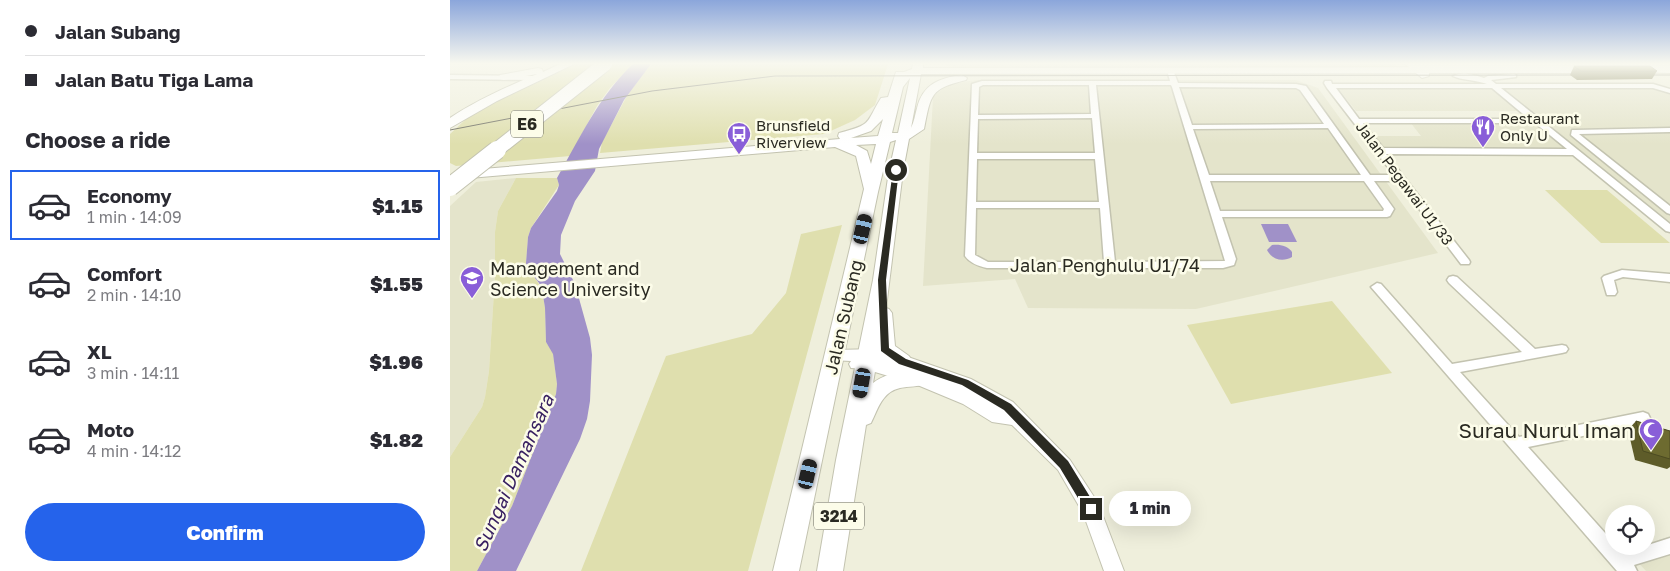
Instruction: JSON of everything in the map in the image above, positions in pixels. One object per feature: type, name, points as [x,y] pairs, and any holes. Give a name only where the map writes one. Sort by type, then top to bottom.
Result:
[{"type":"highway","name":"E6","points":[[450,170],[555,91]]},
{"type":"highway","name":"E6","points":[[450,186],[569,91]]},
{"type":"main road","points":[[450,117],[488,91]]},
{"type":"main road","points":[[450,124],[464,114],[508,91]]},
{"type":"main road","points":[[831,141],[874,124],[878,119],[888,91]]},
{"type":"main road","name":"Jalan Subang","points":[[830,571],[866,359],[882,280],[898,91]]},
{"type":"main road","name":"Jalan Subang","points":[[786,571],[872,192],[895,137],[905,91]]},
{"type":"main road","points":[[450,170],[539,166],[895,137],[918,129],[926,96],[930,91]]},
{"type":"main road","points":[[831,141],[862,154],[872,192]]},
{"type":"main road","points":[[450,176],[539,166]]},
{"type":"main road","points":[[882,280],[884,349],[902,361]]},
{"type":"main road","points":[[848,460],[868,402],[875,392],[902,380],[920,379]]},
{"type":"street","points":[[975,91],[972,205],[1104,205]]},
{"type":"street","points":[[1093,91],[1110,265]]},
{"type":"street","points":[[1176,91],[1216,214],[1387,214],[1389,209],[1305,91]]},
{"type":"street","name":"Jalan Pegawai U1/33","points":[[1337,91],[1354,117],[1465,262]]},
{"type":"street","points":[[1499,91],[1669,228]]},
{"type":"street","points":[[1354,117],[1527,114]]},
{"type":"street","points":[[974,117],[1095,116]]},
{"type":"street","points":[[1354,117],[1536,121]]},
{"type":"street","points":[[1188,126],[1330,126]]},
{"type":"street","points":[[1670,130],[1577,130],[1575,132],[1575,135],[1670,211]]},
{"type":"street","points":[[1380,151],[1573,152]]},
{"type":"street","points":[[973,156],[1099,156]]},
{"type":"street","points":[[1205,178],[1401,178]]},
{"type":"street","name":"Jalan Penghulu U1/74","points":[[972,205],[970,256],[976,261],[987,264],[1223,265],[1230,263],[1231,259],[1216,214]]},
{"type":"street","points":[[1611,292],[1608,278],[1622,273],[1670,278]]},
{"type":"street","points":[[1454,280],[1532,354]]},
{"type":"street","points":[[1377,287],[1624,566],[1670,546]]},
{"type":"street","points":[[1450,369],[1562,349]]},
{"type":"street","points":[[866,359],[970,398],[998,417],[1017,419]]},
{"type":"street","points":[[834,360],[902,361],[965,382],[1002,403],[1064,464],[1091,509],[1114,571]]},
{"type":"street","points":[[1515,444],[1643,418]]},
{"type":"shaded area","points":[[610,91],[631,91],[624,100],[599,149],[595,171],[575,201],[561,235],[560,254],[575,284],[590,338],[592,355],[590,401],[587,419],[580,439],[516,571],[477,571],[512,506],[556,394],[557,384],[553,354],[546,342],[545,308],[542,289],[527,268],[526,263],[528,237],[531,228],[557,191],[559,185],[557,178]]},
{"type":"shaded area","points":[[940,91],[1320,91],[1438,253],[1196,309],[1028,308],[1015,279],[923,286],[933,97]]},
{"type":"shaded area","points":[[1340,91],[1494,91],[1519,111],[1356,111]]},
{"type":"shaded area","points":[[1505,91],[1664,91],[1670,94],[1670,222]]},
{"type":"shaded area","points":[[1410,122],[1533,122],[1568,150],[1382,150],[1371,136],[1421,136]]},
{"type":"shaded area","name":"Management and Science University","points":[[516,178],[498,211],[495,232],[495,276],[489,371],[485,397],[482,407],[450,457],[450,206],[476,182]]},
{"type":"shaded area","points":[[1261,224],[1288,224],[1297,242],[1269,242]]},
{"type":"shaded area","points":[[1272,245],[1281,245],[1288,248],[1292,252],[1292,257],[1281,260],[1275,258],[1267,250]]},
{"type":"shaded area","points":[[1670,552],[1670,571],[1646,571],[1637,561]]},
{"type":"green space","points":[[515,91],[608,91],[597,106],[570,156],[456,166],[450,163],[450,134],[479,107]]},
{"type":"green space","points":[[631,91],[880,91],[875,105],[855,120],[824,134],[600,153],[602,142]]},
{"type":"green space","points":[[516,178],[557,178],[559,185],[531,228],[528,237],[526,263],[542,289],[545,308],[546,342],[553,353],[557,384],[556,394],[512,506],[477,571],[450,571],[450,457],[482,407],[485,397],[489,371],[495,276],[495,232],[498,211]]},
{"type":"green space","points":[[1545,190],[1607,190],[1670,243],[1601,243]]},
{"type":"green space","points":[[842,225],[748,571],[581,571],[666,356],[752,334],[786,293],[801,234]]},
{"type":"green space","points":[[1332,301],[1392,373],[1231,404],[1187,325]]},
{"type":"building","points":[[1636,421],[1670,431],[1670,459],[1643,451]]},
{"type":"tram line","points":[[450,130],[655,91]]},
{"type":"place","name":"Restaurant Only U","points":[[1483,148]]},
{"type":"place","name":"Brunsfield Riverview","points":[[739,155]]},
{"type":"place","name":"Management and Science University","points":[[472,299]]},
{"type":"place","name":"Surau Nurul Iman","points":[[1651,451]]},
{"type":"route","points":[[896,170],[882,280],[884,349],[902,361],[965,382],[1007,407],[1064,464],[1091,509]]},
{"type":"water label","name":"Sungai Damansara","points":[[513,473]]}]
